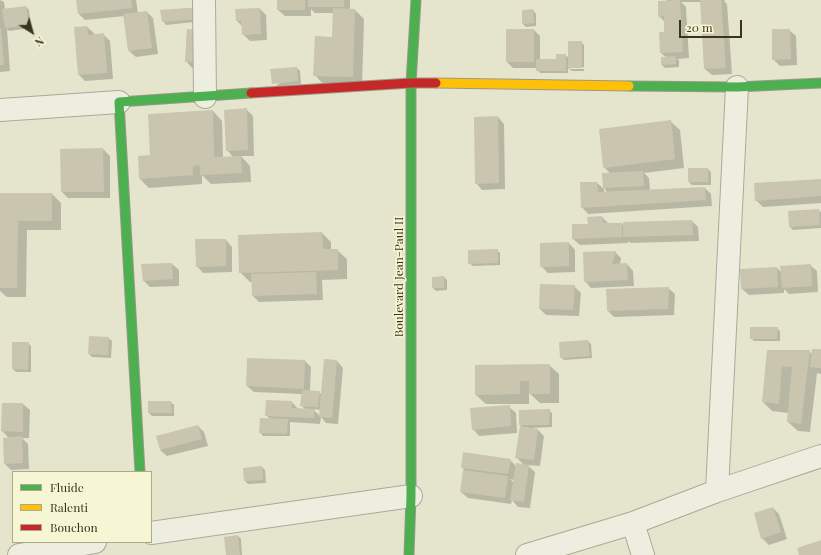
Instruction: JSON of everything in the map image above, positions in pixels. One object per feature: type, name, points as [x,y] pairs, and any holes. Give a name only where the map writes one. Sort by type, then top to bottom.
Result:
[{"type":"street","points":[[204,0],[205,97]]},
{"type":"street","name":"Boulevard Jean-Paul II","points":[[409,555],[411,83],[416,0]]},
{"type":"street","points":[[0,110],[411,83],[737,87],[821,82]]},
{"type":"street","points":[[717,491],[737,87]]},
{"type":"street","points":[[119,102],[140,471]]},
{"type":"street","points":[[527,555],[633,523],[717,491],[821,456]]},
{"type":"street","points":[[152,533],[410,496]]},
{"type":"street","points":[[633,523],[642,555]]},
{"type":"street","points":[[19,555],[89,543]]},
{"type":"building","points":[[76,0],[131,0],[132,8],[78,14]]},
{"type":"building","points":[[277,0],[305,0],[305,10],[277,10]]},
{"type":"building","points":[[308,0],[344,0],[344,7],[308,7]]},
{"type":"building","points":[[680,0],[683,52],[660,53],[659,32],[664,32],[664,16],[658,17],[658,1]]},
{"type":"building","points":[[700,0],[721,0],[726,68],[704,69]]},
{"type":"building","points":[[26,6],[29,25],[5,28],[2,9]]},
{"type":"building","points":[[201,7],[202,19],[162,22],[160,10]]},
{"type":"building","points":[[260,8],[261,34],[242,35],[241,21],[236,21],[235,9]]},
{"type":"building","points":[[333,8],[355,9],[353,77],[313,76],[315,36],[332,37]]},
{"type":"building","points":[[533,9],[534,23],[522,24],[522,10]]},
{"type":"building","points":[[147,11],[152,48],[128,51],[123,14]]},
{"type":"building","points":[[87,26],[88,35],[104,33],[107,73],[78,75],[74,27]]},
{"type":"building","points":[[1,28],[4,65],[0,65]]},
{"type":"building","points":[[187,29],[203,30],[202,62],[185,62]]},
{"type":"building","points":[[506,29],[534,29],[534,62],[506,62]]},
{"type":"building","points":[[772,29],[790,29],[791,59],[772,60]]},
{"type":"building","points":[[568,41],[582,41],[582,68],[568,68]]},
{"type":"building","points":[[556,54],[566,54],[566,71],[536,71],[536,59],[556,59]]},
{"type":"building","points":[[676,56],[676,64],[661,65],[661,57]]},
{"type":"building","points":[[297,67],[298,81],[272,84],[270,69]]},
{"type":"building","points":[[247,108],[248,150],[226,151],[224,110]]},
{"type":"building","points":[[213,110],[214,157],[241,156],[242,173],[200,175],[200,165],[193,166],[193,175],[139,179],[138,156],[150,155],[148,114]]},
{"type":"building","points":[[498,116],[499,183],[475,184],[474,117]]},
{"type":"building","points":[[671,120],[675,159],[603,168],[599,129]]},
{"type":"building","points":[[103,148],[104,192],[61,192],[60,149]]},
{"type":"building","points":[[688,168],[708,168],[708,182],[688,182]]},
{"type":"building","points":[[643,171],[644,186],[603,188],[602,173]]},
{"type":"building","points":[[821,179],[821,196],[755,201],[754,183]]},
{"type":"building","points":[[580,182],[597,182],[598,192],[705,187],[706,200],[581,208]]},
{"type":"building","points":[[0,193],[52,193],[52,221],[18,221],[17,288],[0,288]]},
{"type":"building","points":[[819,209],[820,225],[789,227],[788,211]]},
{"type":"building","points":[[602,216],[603,223],[622,223],[622,237],[572,239],[572,224],[588,224],[587,217]]},
{"type":"building","points":[[692,220],[693,235],[623,237],[623,222]]},
{"type":"building","points":[[322,232],[323,249],[338,249],[338,270],[239,273],[238,235]]},
{"type":"building","points":[[195,239],[226,239],[226,266],[196,267]]},
{"type":"building","points":[[569,242],[569,266],[540,267],[540,243]]},
{"type":"building","points":[[498,249],[498,263],[468,264],[468,250]]},
{"type":"building","points":[[616,251],[612,264],[627,263],[628,280],[584,282],[583,252]]},
{"type":"building","points":[[172,263],[173,279],[143,281],[141,264]]},
{"type":"building","points":[[811,264],[812,286],[782,288],[780,266]]},
{"type":"building","points":[[777,267],[778,287],[741,289],[740,269]]},
{"type":"building","points":[[316,272],[317,294],[252,296],[251,274]]},
{"type":"building","points":[[444,276],[444,288],[432,288],[432,277]]},
{"type":"building","points":[[540,284],[575,285],[573,310],[539,309]]},
{"type":"building","points":[[669,287],[668,309],[607,311],[606,289]]},
{"type":"building","points":[[750,327],[778,327],[777,339],[750,339]]},
{"type":"building","points":[[89,336],[109,337],[108,355],[88,354]]},
{"type":"building","points":[[588,340],[590,356],[560,358],[559,342]]},
{"type":"building","points":[[12,342],[29,342],[28,370],[12,369]]},
{"type":"building","points":[[812,349],[821,349],[821,368],[810,367]]},
{"type":"building","points":[[767,350],[810,350],[801,424],[787,422],[792,367],[782,366],[779,404],[762,402]]},
{"type":"building","points":[[247,358],[305,360],[304,389],[246,386]]},
{"type":"building","points":[[324,359],[337,360],[332,418],[319,417]]},
{"type":"building","points":[[550,364],[550,394],[529,394],[529,381],[520,381],[520,394],[475,395],[475,365]]},
{"type":"building","points":[[302,390],[320,391],[318,407],[300,406]]},
{"type":"building","points":[[266,400],[292,401],[292,408],[315,409],[314,418],[265,416]]},
{"type":"building","points":[[148,401],[171,401],[172,413],[148,413]]},
{"type":"building","points":[[2,403],[23,403],[23,432],[1,431]]},
{"type":"building","points":[[510,405],[511,426],[472,430],[470,408]]},
{"type":"building","points":[[550,409],[549,425],[519,425],[519,410]]},
{"type":"building","points":[[260,418],[288,419],[287,434],[259,433]]},
{"type":"building","points":[[198,425],[202,439],[160,450],[156,436]]},
{"type":"building","points":[[520,426],[538,429],[534,460],[515,458]]},
{"type":"building","points":[[22,436],[23,463],[4,464],[3,438]]},
{"type":"building","points":[[463,452],[511,459],[508,474],[461,468]]},
{"type":"building","points":[[516,463],[529,465],[524,502],[510,500]]},
{"type":"building","points":[[262,466],[263,480],[244,481],[243,468]]},
{"type":"building","points":[[463,470],[508,476],[505,498],[460,492]]},
{"type":"building","points":[[773,507],[781,532],[761,539],[754,513]]},
{"type":"building","points":[[238,535],[240,555],[226,555],[224,537]]},
{"type":"building","points":[[821,540],[821,555],[799,555],[797,548]]},
{"type":"traffic: fast","points":[[409,555],[411,496],[411,83],[416,0]]},
{"type":"traffic: fast","points":[[629,86],[737,87],[821,83]]},
{"type":"traffic: fast","points":[[140,471],[119,102],[251,93]]},
{"type":"traffic: slow","points":[[436,83],[629,86]]},
{"type":"traffic: jam","points":[[251,93],[411,83],[436,83]]}]
